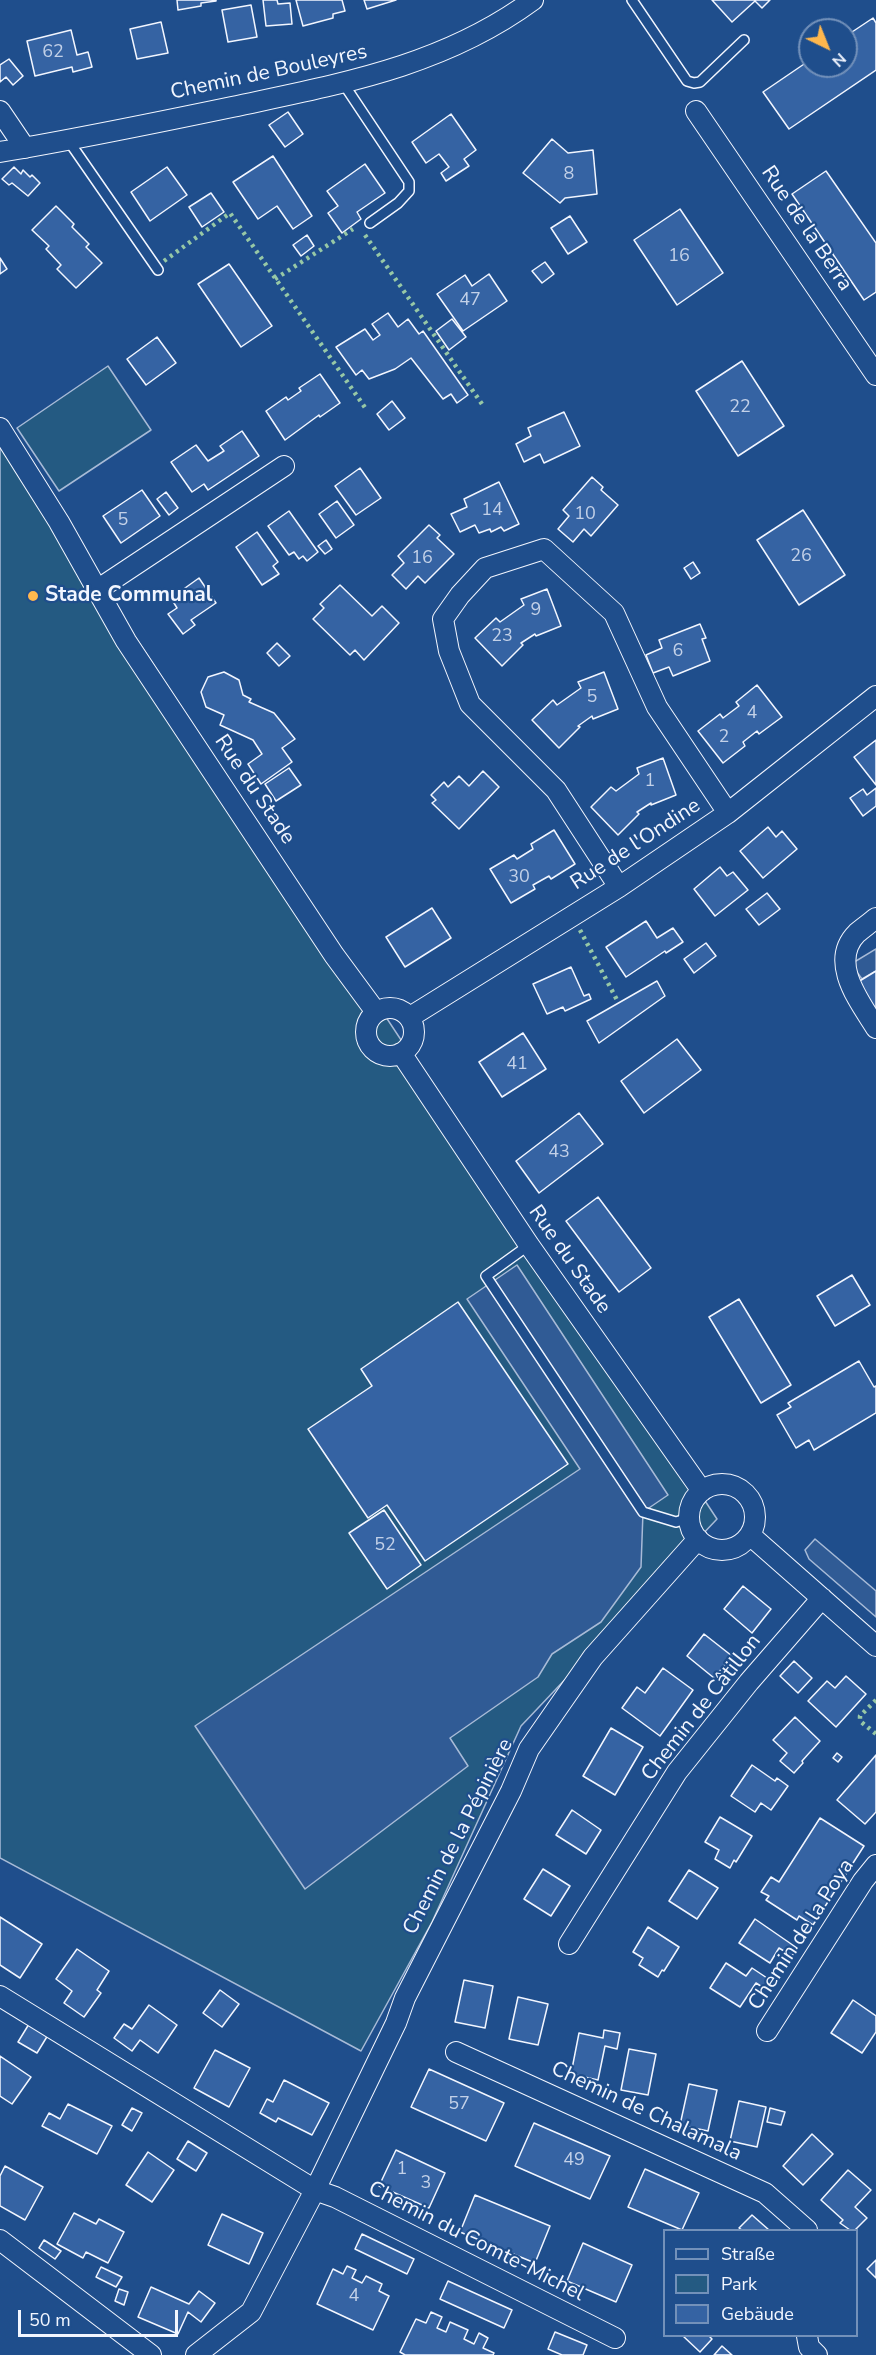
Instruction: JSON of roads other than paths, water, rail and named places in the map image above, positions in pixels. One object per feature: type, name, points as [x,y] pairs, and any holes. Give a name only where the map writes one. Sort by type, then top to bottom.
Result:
[{"type":"street","name":"Chemin de Bouleyres","points":[[0,152],[357,81],[435,56],[493,27],[533,0]]},
{"type":"street","points":[[0,111],[25,148]]},
{"type":"street","name":"Rue de la Berra","points":[[696,111],[876,375]]},
{"type":"street","name":"Rue du Stade","points":[[0,429],[59,522],[126,641],[334,956],[376,1012]]},
{"type":"street","points":[[97,590],[284,466]]},
{"type":"street","points":[[619,888],[556,790],[470,704],[449,651],[443,619],[460,595],[485,568],[544,549],[614,612],[657,707],[728,813]]},
{"type":"street","name":"Rue de l'Ondine","points":[[410,1017],[619,888],[728,813],[876,696]]},
{"type":"street","points":[[876,918],[856,934],[850,944],[846,960],[847,976],[851,986],[876,1028]]},
{"type":"street","points":[[383,1008],[398,1008],[410,1017],[415,1033],[413,1041],[401,1053],[382,1054],[376,1051],[368,1041],[366,1029],[376,1012],[383,1008]]},
{"type":"street","name":"Rue du Stade","points":[[401,1053],[529,1245],[702,1491]]},
{"type":"street","points":[[724,1484],[735,1486],[747,1495],[755,1513],[755,1523],[750,1535],[735,1548],[725,1550],[708,1547],[698,1539],[689,1518],[692,1505],[702,1491],[714,1485],[724,1484]]},
{"type":"street","points":[[750,1535],[876,1646]]},
{"type":"street","name":"Chemin de la Pépinière","points":[[196,2355],[251,2312],[315,2190],[396,2023],[405,1998],[511,1791],[529,1749],[593,1657],[698,1539]]},
{"type":"street","name":"Chemin de Câtillon","points":[[569,1944],[677,1772],[749,1682],[822,1598]]},
{"type":"street","name":"Chemin de la Poya","points":[[768,2031],[863,1881],[876,1865]]},
{"type":"street","points":[[0,1996],[315,2190]]},
{"type":"street","name":"Chemin de Chalamala","points":[[456,2052],[765,2193],[806,2229]]},
{"type":"street","name":"Chemin du Comte-Michel","points":[[315,2190],[335,2197],[615,2338]]},
{"type":"street","points":[[0,2240],[151,2355]]},
{"type":"street","points":[[807,2337],[809,2348],[817,2355]]},
{"type":"lane","points":[[632,0],[687,81],[700,82],[744,40]]},
{"type":"lane","points":[[343,83],[409,182],[409,191],[398,203],[370,223]]},
{"type":"lane","points":[[68,140],[158,270]]},
{"type":"lane","points":[[529,1245],[486,1276],[643,1512],[676,1522],[689,1518]]},
{"type":"place","name":"Stade Communal","points":[[33,596]]}]
